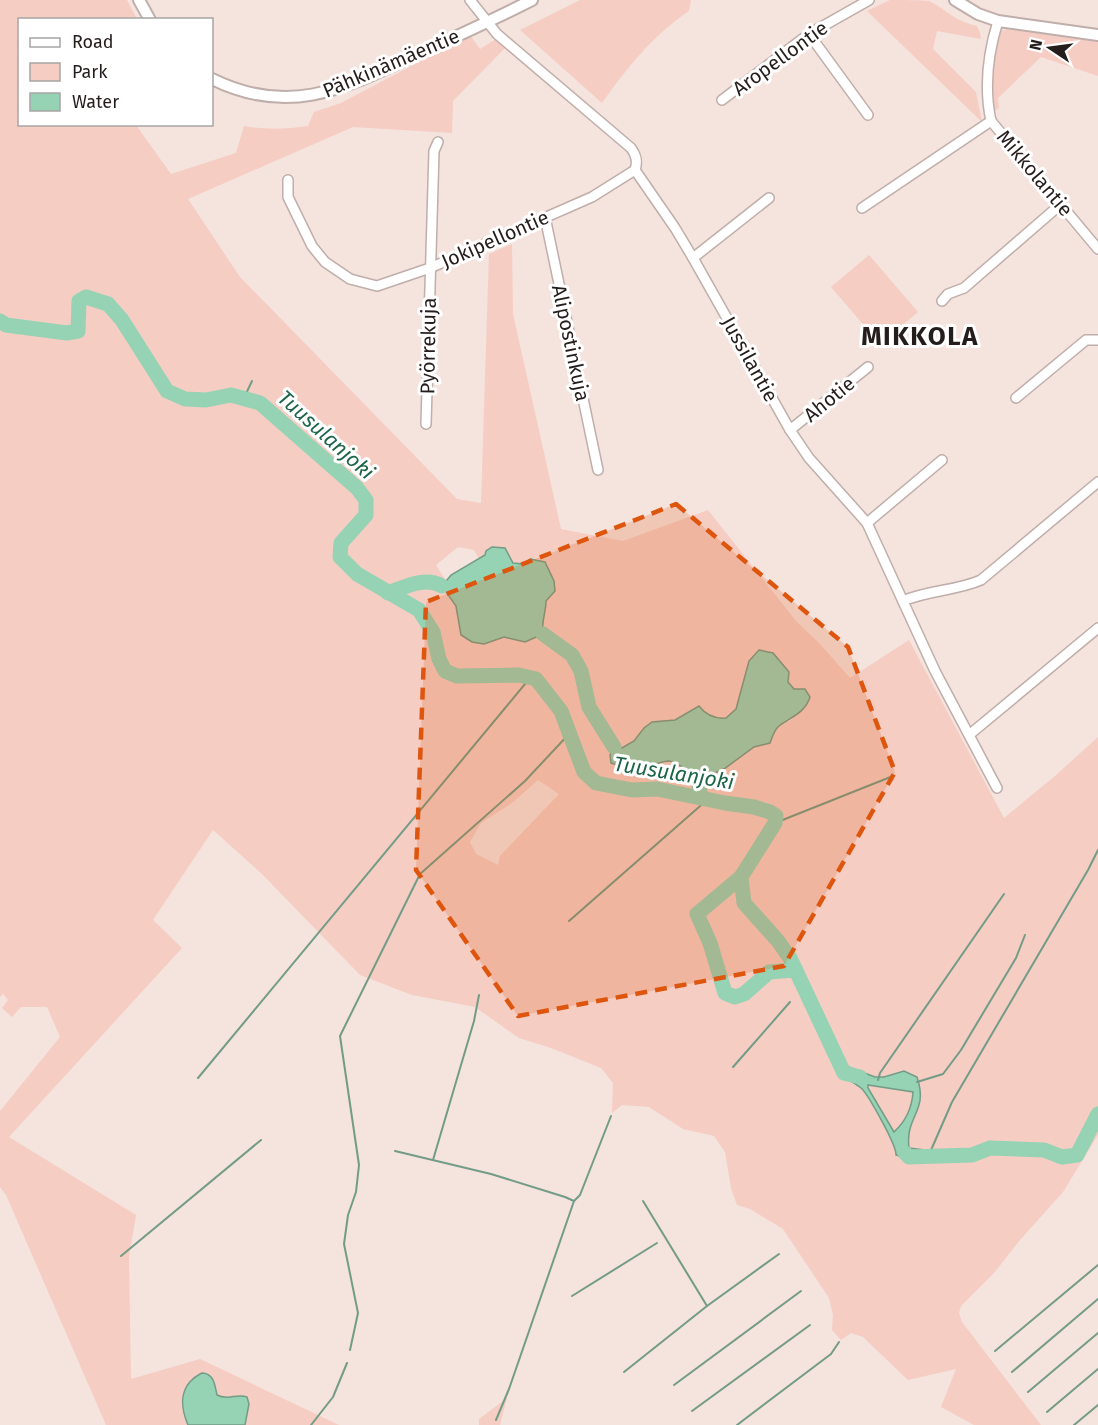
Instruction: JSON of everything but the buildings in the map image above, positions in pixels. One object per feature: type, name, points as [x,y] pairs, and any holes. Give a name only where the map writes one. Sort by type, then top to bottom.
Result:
[{"type":"street","points":[[139,0],[149,18]]},
{"type":"street","name":"Jussilantie","points":[[470,0],[486,22],[631,148],[636,155],[637,165],[634,170],[672,223],[790,430],[809,458],[867,524],[935,671],[998,788]]},
{"type":"street","name":"Pähkinämäentie","points":[[213,80],[254,94],[295,97],[333,91],[378,73],[532,0]]},
{"type":"street","name":"Aropellontie","points":[[723,100],[809,34],[869,0]]},
{"type":"street","points":[[955,0],[978,14],[998,21],[1098,35]]},
{"type":"street","name":"Mikkolantie","points":[[998,21],[991,46],[987,81],[987,102],[991,121],[1098,249]]},
{"type":"street","points":[[809,34],[868,115]]},
{"type":"street","points":[[862,208],[991,121]]},
{"type":"street","name":"Pyörrekuja","points":[[426,424],[434,150],[438,142]]},
{"type":"street","name":"Jokipellontie","points":[[288,180],[288,196],[312,246],[325,262],[350,279],[377,286],[430,268],[592,196],[634,170]]},
{"type":"street","points":[[693,258],[769,198]]},
{"type":"street","points":[[942,301],[948,294],[964,288],[1061,204]]},
{"type":"street","name":"Alipostinkuja","points":[[545,217],[598,470]]},
{"type":"street","points":[[1016,398],[1086,340],[1098,340]]},
{"type":"street","name":"Ahotie","points":[[790,430],[868,367]]},
{"type":"street","points":[[867,524],[942,460]]},
{"type":"street","points":[[903,601],[915,595],[971,585],[981,580],[1098,482]]},
{"type":"street","points":[[969,735],[1098,628]]},
{"type":"highlighted area","points":[[676,504],[848,647],[895,772],[784,966],[518,1016],[416,870],[426,602]]},
{"type":"green space","points":[[0,0],[127,0],[136,18],[18,18],[18,126],[137,126],[171,174],[236,153],[244,126],[276,129],[308,126],[314,112],[341,103],[470,35],[480,49],[496,39],[506,47],[453,101],[452,133],[353,127],[188,199],[240,277],[457,499],[481,503],[489,254],[512,244],[513,314],[561,529],[623,541],[708,510],[796,621],[850,678],[909,640],[1004,818],[1098,737],[1098,1135],[1063,1192],[994,1273],[961,1306],[959,1313],[962,1322],[1041,1425],[974,1425],[941,1407],[956,1369],[908,1380],[863,1337],[851,1333],[841,1340],[832,1330],[833,1315],[829,1298],[783,1229],[750,1209],[737,1205],[731,1188],[725,1152],[714,1136],[683,1129],[649,1107],[622,1105],[612,1113],[613,1083],[601,1068],[519,1038],[475,1007],[412,995],[360,975],[262,874],[213,830],[153,920],[182,948],[9,1137],[136,1215],[129,1256],[131,1379],[200,1359],[339,1425],[245,1425],[249,1404],[240,1395],[229,1398],[217,1395],[212,1377],[202,1373],[190,1383],[184,1396],[183,1403],[188,1425],[106,1425],[6,1195],[0,1187],[0,1111],[60,1037],[47,1007],[21,1007],[12,1017],[2,1008],[8,1000],[3,994],[0,997]],"holes":[[[458,547],[474,550],[479,559],[485,555],[510,557],[513,563],[523,564],[543,595],[546,612],[543,620],[525,642],[504,637],[484,644],[460,619],[456,606],[442,586],[446,581],[436,565]],[[749,661],[789,672],[788,682],[794,689],[793,719],[777,727],[769,743],[754,747],[724,769],[698,780],[677,764],[668,761],[646,767],[633,765],[621,767],[614,747],[622,749],[634,741],[652,722],[675,720],[699,707],[714,717],[726,718],[736,709]],[[538,780],[559,794],[500,856],[498,865],[476,854],[470,842],[481,823],[512,803]]]},
{"type":"green space","points":[[580,0],[691,0],[689,11],[641,53],[602,103],[520,30]]},
{"type":"green space","points":[[890,0],[929,1],[956,18],[977,26],[981,39],[937,31],[933,49],[976,92],[982,122],[867,11]]},
{"type":"green space","points":[[1009,29],[1098,42],[1098,76],[1041,57],[998,98],[999,108],[992,113],[992,72],[996,41],[999,31]]},
{"type":"green space","points":[[869,255],[918,312],[880,344],[831,287]]},
{"type":"green space","points":[[507,1398],[500,1425],[479,1425],[479,1419]]},
{"type":"water","points":[[492,547],[505,548],[513,563],[523,564],[530,559],[545,562],[554,581],[555,591],[546,601],[543,634],[525,642],[504,637],[484,644],[472,642],[461,635],[456,606],[442,586],[451,575],[485,555],[486,551]]},
{"type":"water","points":[[759,650],[773,653],[789,672],[788,682],[794,689],[805,689],[810,697],[801,711],[777,728],[770,743],[754,747],[724,769],[698,780],[680,766],[669,761],[641,767],[611,763],[610,755],[614,747],[622,748],[634,741],[652,722],[675,720],[699,706],[711,716],[726,718],[736,709],[749,661]]},
{"type":"water","points":[[846,1066],[875,1077],[884,1077],[904,1071],[917,1077],[920,1098],[910,1128],[909,1148],[924,1150],[922,1163],[896,1155],[887,1131],[865,1092],[841,1075]],"holes":[[[868,1085],[913,1092],[908,1114],[894,1132]]]},
{"type":"water","points":[[202,1373],[209,1375],[215,1384],[217,1395],[247,1397],[249,1404],[245,1425],[188,1425],[183,1410],[183,1395],[189,1383]]},
{"type":"waterway","name":"Tuusulanjoki","points":[[0,321],[6,325],[67,333],[78,331],[79,301],[86,297],[108,304],[122,320],[167,391],[185,399],[206,400],[231,395],[260,403],[357,488],[366,500],[366,515],[341,543],[340,557],[357,574],[419,610],[433,632],[439,659],[445,671],[457,676],[519,675],[536,679],[561,711],[584,772],[596,783],[632,790],[657,789],[754,807],[776,816],[775,823],[741,877],[744,903],[790,958],[844,1073],[860,1077]]},
{"type":"waterway","points":[[244,398],[252,381]]},
{"type":"waterway","points":[[388,593],[422,582],[442,586]]},
{"type":"waterway","points":[[543,634],[572,655],[581,671],[589,707],[614,747]]},
{"type":"waterway","points":[[198,1078],[530,678]]},
{"type":"waterway","points":[[350,1350],[358,1313],[344,1244],[348,1215],[356,1192],[359,1165],[340,1036],[420,874],[525,781],[569,734]]},
{"type":"waterway","points":[[775,823],[893,776]]},
{"type":"waterway","points":[[698,780],[701,798]]},
{"type":"waterway","points":[[569,921],[707,800]]},
{"type":"waterway","points":[[928,1157],[952,1102],[1098,850]]},
{"type":"waterway","name":"Tuusulanjoki","points":[[741,877],[697,914],[710,943],[725,993],[735,997],[744,994],[769,972],[794,970]]},
{"type":"waterway","points":[[878,1080],[880,1073],[1004,894]]},
{"type":"waterway","points":[[917,1082],[943,1074],[961,1050],[1016,958],[1025,935]]},
{"type":"waterway","points":[[433,1160],[474,1021],[479,995]]},
{"type":"waterway","points":[[733,1067],[790,1002]]},
{"type":"waterway","name":"Tuusulanjoki","points":[[905,1153],[909,1157],[972,1155],[990,1148],[1044,1150],[1062,1157],[1077,1155],[1098,1114]]},
{"type":"waterway","points":[[574,1201],[580,1195],[611,1116]]},
{"type":"waterway","points":[[121,1256],[261,1140]]},
{"type":"waterway","points":[[395,1151],[491,1174],[574,1201],[509,1389],[496,1420]]},
{"type":"waterway","points":[[643,1201],[707,1306]]},
{"type":"waterway","points":[[572,1296],[657,1243]]},
{"type":"waterway","points":[[624,1372],[707,1306],[779,1254]]},
{"type":"waterway","points":[[995,1351],[1098,1265]]},
{"type":"waterway","points":[[674,1385],[801,1291]]},
{"type":"waterway","points":[[1012,1372],[1098,1299]]},
{"type":"waterway","points":[[692,1411],[810,1325]]},
{"type":"waterway","points":[[1028,1392],[1098,1333]]},
{"type":"waterway","points":[[737,1425],[831,1354],[839,1342]]},
{"type":"waterway","points":[[311,1425],[333,1397],[347,1363]]},
{"type":"waterway","points":[[1047,1412],[1098,1369]]},
{"type":"waterway","points":[[1074,1425],[1098,1405]]},
{"type":"district","name":"MIKKOLA","points":[[920,336]]}]
